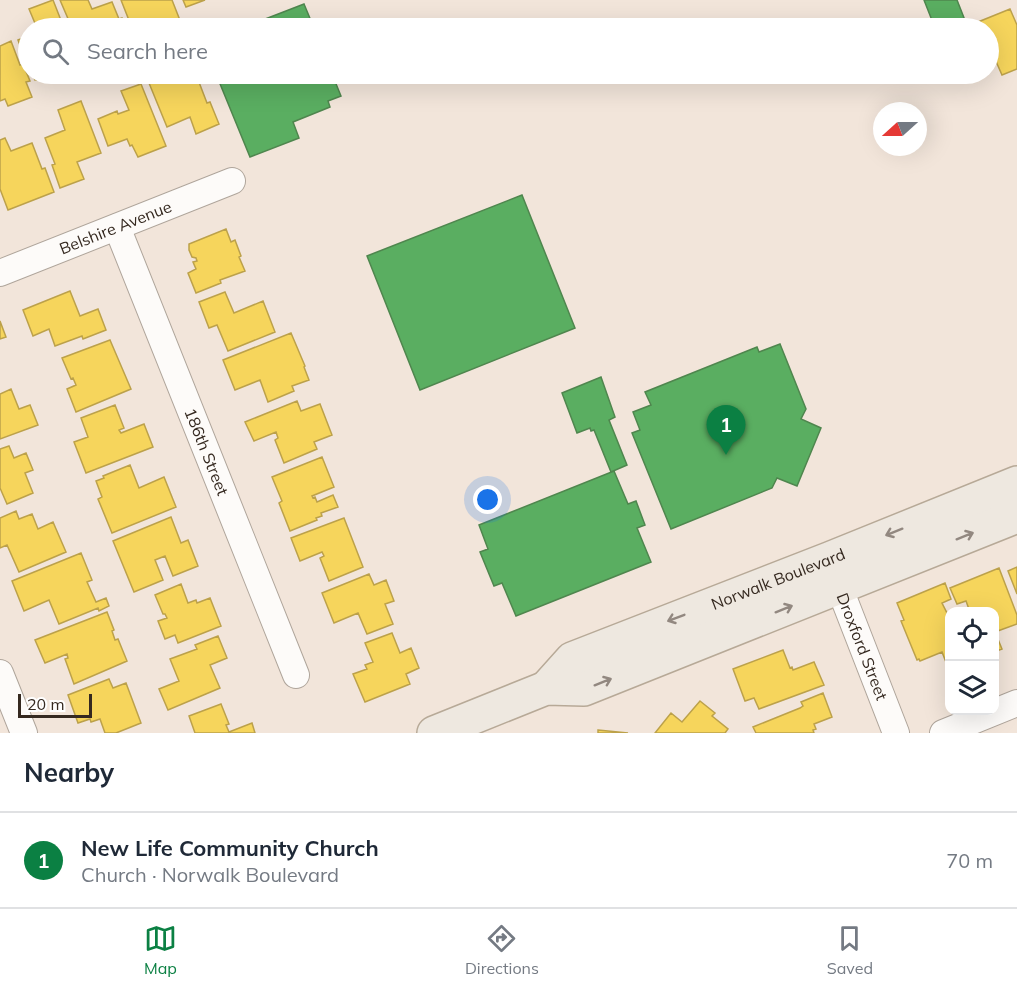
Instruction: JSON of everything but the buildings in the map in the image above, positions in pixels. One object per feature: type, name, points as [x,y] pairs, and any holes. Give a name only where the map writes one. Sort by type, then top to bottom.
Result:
[{"type":"main road","name":"Norwalk Boulevard","points":[[834,573],[1017,483]]},
{"type":"main road","name":"Norwalk Boulevard","points":[[434,733],[546,688],[572,659],[1017,516]]},
{"type":"street","name":"Belshire Avenue","points":[[0,273],[231,181]]},
{"type":"street","name":"186th Street","points":[[117,227],[296,675]]},
{"type":"street","name":"Droxford Street","points":[[834,573],[896,733]]},
{"type":"street","points":[[0,673],[24,733]]},
{"type":"street","points":[[943,733],[1017,703]]},
{"type":"place","name":"New Life Community Church","points":[[726,455]]}]
